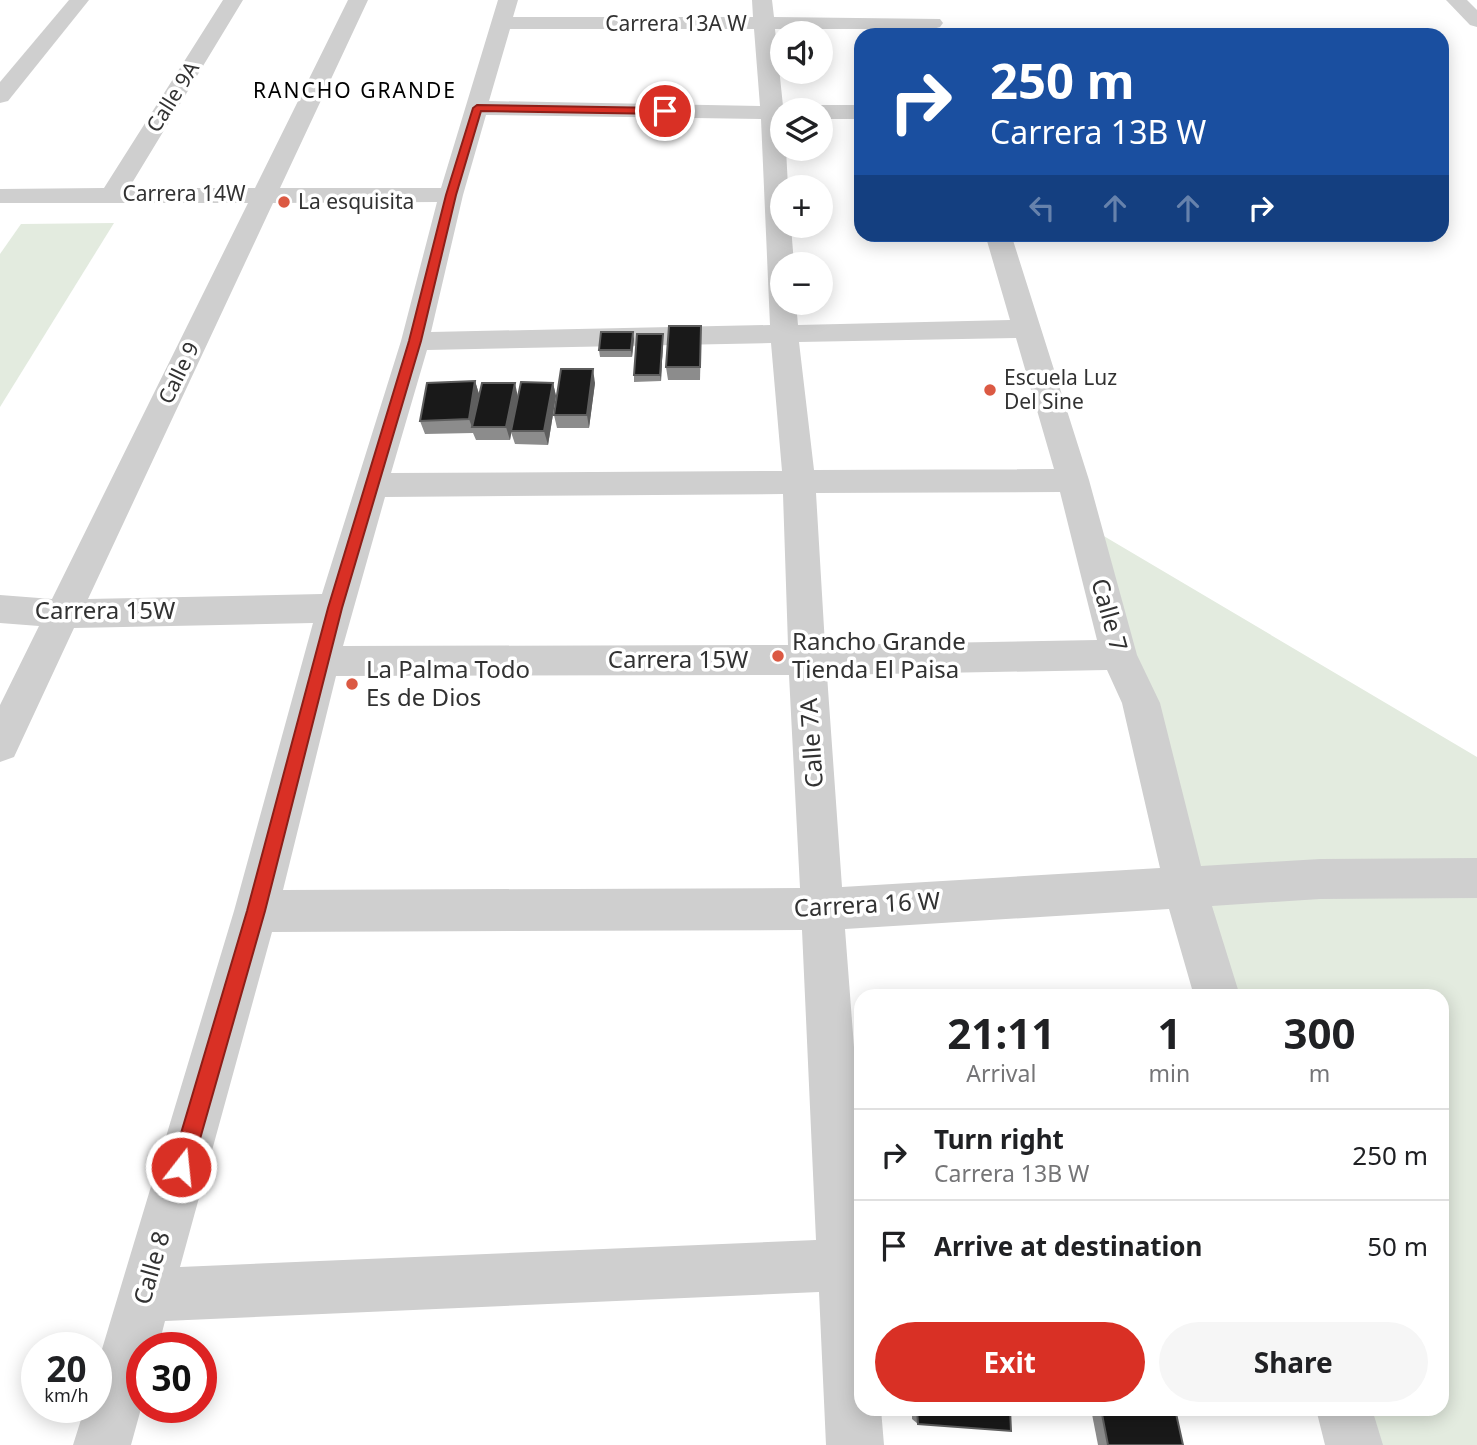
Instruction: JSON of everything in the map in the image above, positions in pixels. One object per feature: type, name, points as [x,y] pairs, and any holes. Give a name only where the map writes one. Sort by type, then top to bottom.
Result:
[{"type":"street","points":[[0,96],[79,0]]},
{"type":"street","name":"Calle 9A","points":[[113,194],[233,0]]},
{"type":"street","name":"Calle 9","points":[[0,745],[358,0]]},
{"type":"street","points":[[1456,0],[1477,21]]},
{"type":"street","name":"Carrera 13A W","points":[[506,12],[762,12],[933,23]]},
{"type":"street","name":"Calle 8","points":[[102,1445],[256,911],[335,608],[415,341],[451,195],[506,12]]},
{"type":"street","name":"Calle 7A","points":[[762,12],[775,98]]},
{"type":"street","points":[[477,108],[770,113]]},
{"type":"street","points":[[833,112],[854,112]]},
{"type":"street","name":"Calle 7A","points":[[779,161],[784,332],[799,483],[807,660],[824,909],[853,1264],[854,1354]]},
{"type":"street","name":"Carrera 14W","points":[[0,196],[265,193],[451,195]]},
{"type":"street","name":"Calle 7","points":[[1001,242],[1073,480],[1119,655],[1141,703],[1185,887],[1215,989]]},
{"type":"street","points":[[415,341],[1028,329]]},
{"type":"street","points":[[371,485],[1073,480]]},
{"type":"street","name":"Carrera 15W","points":[[0,609],[64,614],[335,608]]},
{"type":"street","name":"Carrera 15W","points":[[321,661],[807,660],[1119,655]]},
{"type":"street","name":"Carrera 16 W","points":[[256,911],[824,909],[1320,879],[1477,878]]},
{"type":"street","points":[[144,1295],[853,1264]]},
{"type":"street","name":"Calle 7A","points":[[855,1416],[855,1445]]},
{"type":"street","points":[[1345,1416],[1354,1445]]},
{"type":"shaded area","points":[[114,223],[0,407],[0,254],[21,224]]},
{"type":"shaded area","points":[[1097,532],[1477,757],[1477,1445],[1352,1445],[1343,1416],[1449,1416],[1449,989],[1214,989]]},
{"type":"building","points":[[669,326],[701,326],[700,367],[666,367]]},
{"type":"building","points":[[601,332],[633,332],[631,350],[599,350]]},
{"type":"building","points":[[637,334],[663,334],[660,375],[634,375]]},
{"type":"building","points":[[561,369],[593,369],[587,415],[554,415]]},
{"type":"building","points":[[475,381],[469,419],[420,421],[427,383]]},
{"type":"building","points":[[521,382],[553,383],[544,431],[511,431]]},
{"type":"building","points":[[482,383],[515,383],[506,427],[472,427]]},
{"type":"building","points":[[917,1416],[1010,1416],[1011,1431],[918,1424]]},
{"type":"building","points":[[1102,1416],[1177,1416],[1183,1445],[1108,1445]]},
{"type":"place","name":"La esquisita","points":[[284,202]]},
{"type":"place","name":"Escuela Luz Del Sine","points":[[990,390]]},
{"type":"place","name":"Rancho Grande Tienda El Paisa","points":[[778,656]]},
{"type":"place","name":"La Palma Todo Es de Dios","points":[[352,684]]},
{"type":"district","name":"RANCHO GRANDE","points":[[355,91]]},
{"type":"route","points":[[181,1167],[256,911],[335,608],[415,341],[451,195],[477,108],[665,111]]}]
